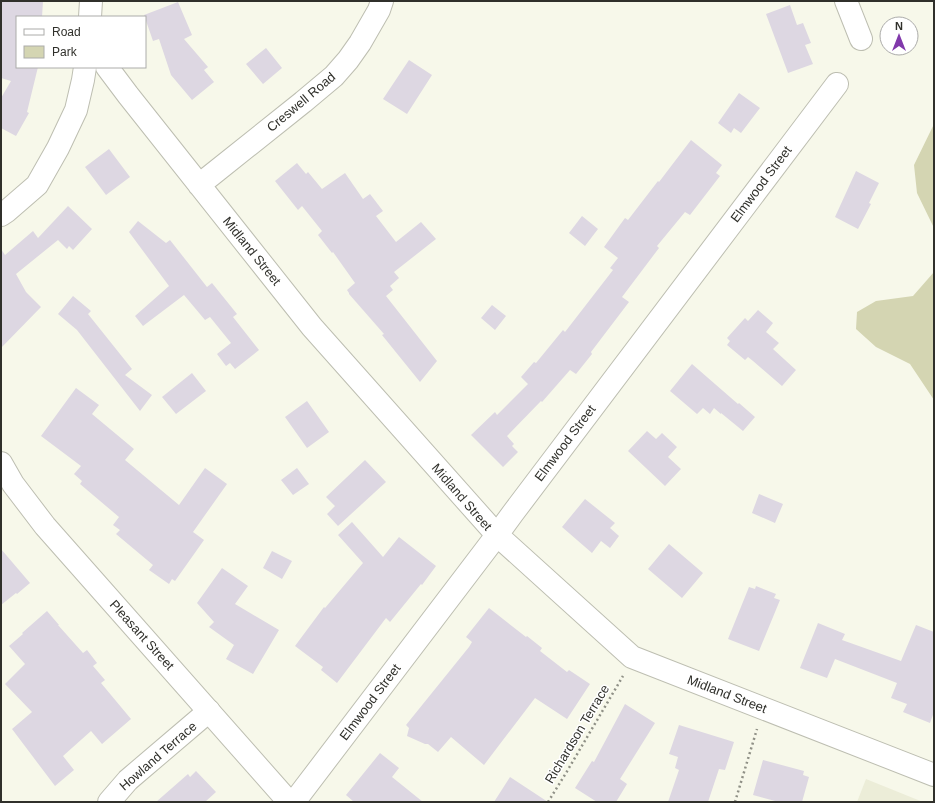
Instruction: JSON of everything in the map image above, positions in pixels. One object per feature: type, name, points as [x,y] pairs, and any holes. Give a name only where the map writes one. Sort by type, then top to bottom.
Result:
[{"type":"street","points":[[90,16],[91,1]]},
{"type":"street","name":"Creswell Road","points":[[199,185],[304,102],[334,76],[360,43],[379,10],[382,1]]},
{"type":"street","points":[[846,1],[861,39]]},
{"type":"street","points":[[1,215],[37,185],[58,148],[76,110],[84,80],[85,68]]},
{"type":"street","name":"Midland Street","points":[[107,68],[312,326],[496,536],[632,657],[934,775]]},
{"type":"street","name":"Elmwood Street","points":[[294,802],[837,84]]},
{"type":"street","name":"Pleasant Street","points":[[1,463],[13,484],[45,526],[289,802]]},
{"type":"street","name":"Howland Terrace","points":[[109,802],[128,780],[210,711]]},
{"type":"path","name":"Richardson Terrace","points":[[548,802],[623,675]]},
{"type":"path","points":[[735,802],[757,729]]},
{"type":"shaded area","points":[[866,779],[923,802],[857,802]]},
{"type":"green space","points":[[934,124],[934,228],[917,193],[914,165]]},
{"type":"green space","points":[[934,272],[934,400],[910,364],[876,347],[856,329],[857,312],[876,301],[913,296]]},
{"type":"building","points":[[1,1],[43,1],[42,16],[16,16],[16,68],[38,68],[27,112],[29,113],[16,136],[1,128],[1,98],[11,81],[1,78]]},
{"type":"building","points":[[178,2],[192,35],[184,39],[208,67],[204,70],[214,82],[192,100],[171,75],[159,39],[153,41],[146,21],[146,16],[144,15]]},
{"type":"building","points":[[790,5],[797,25],[803,23],[811,43],[805,45],[813,64],[788,73],[766,14]]},
{"type":"building","points":[[266,48],[282,68],[263,84],[246,64]]},
{"type":"building","points":[[409,60],[432,75],[407,114],[383,99]]},
{"type":"building","points":[[739,93],[760,108],[741,133],[734,128],[731,133],[718,123]]},
{"type":"building","points":[[691,140],[722,165],[716,173],[720,176],[690,215],[685,212],[657,246],[659,248],[622,297],[629,302],[576,374],[570,370],[542,402],[541,401],[507,436],[514,444],[512,446],[518,452],[503,467],[471,435],[495,412],[497,415],[528,384],[521,377],[534,362],[536,363],[563,330],[565,332],[613,270],[610,268],[618,258],[604,247],[625,218],[628,220]]},
{"type":"building","points":[[109,149],[130,177],[106,195],[85,167]]},
{"type":"building","points":[[297,163],[306,174],[308,172],[322,189],[345,173],[363,199],[370,194],[383,211],[376,216],[396,242],[421,222],[436,239],[394,272],[399,278],[390,286],[393,290],[386,296],[437,361],[420,382],[382,335],[384,334],[349,294],[347,290],[355,283],[333,252],[332,253],[318,235],[322,231],[302,206],[298,210],[275,181]]},
{"type":"building","points":[[856,171],[879,183],[869,203],[871,204],[858,229],[835,217]]},
{"type":"building","points":[[68,206],[92,229],[73,250],[69,246],[67,249],[58,240],[16,274],[26,292],[41,307],[1,348],[1,249],[5,255],[33,231],[38,238]]},
{"type":"building","points":[[582,216],[598,229],[585,246],[569,233]]},
{"type":"building","points":[[138,221],[166,243],[170,240],[207,287],[212,283],[237,314],[233,317],[259,350],[235,369],[230,363],[226,366],[217,354],[231,343],[210,317],[205,320],[184,295],[143,326],[135,316],[169,286],[129,232]]},
{"type":"building","points":[[73,296],[91,311],[88,314],[132,369],[125,375],[152,395],[140,411],[77,330],[58,314]]},
{"type":"building","points":[[492,305],[506,316],[495,330],[481,318]]},
{"type":"building","points":[[758,310],[773,323],[766,332],[779,343],[773,349],[796,370],[782,386],[748,357],[745,360],[727,345],[730,341],[727,338],[745,318],[748,321]]},
{"type":"building","points":[[692,364],[755,417],[743,431],[714,408],[710,414],[703,408],[697,414],[670,391]]},
{"type":"building","points":[[192,373],[206,391],[176,414],[162,397]]},
{"type":"building","points":[[76,388],[99,405],[92,414],[134,449],[125,460],[179,505],[205,468],[227,484],[193,532],[204,540],[175,581],[172,579],[169,584],[149,570],[153,565],[116,534],[120,530],[113,525],[119,517],[80,484],[82,481],[74,474],[81,466],[41,436]]},
{"type":"building","points":[[307,401],[329,432],[307,448],[285,417]]},
{"type":"building","points":[[647,431],[656,439],[662,433],[677,447],[668,457],[681,469],[665,486],[628,451]]},
{"type":"building","points":[[365,460],[386,482],[338,526],[327,514],[335,506],[326,497]]},
{"type":"building","points":[[297,468],[309,484],[293,495],[281,480]]},
{"type":"building","points":[[759,494],[783,504],[775,523],[752,513]]},
{"type":"building","points":[[585,499],[615,523],[610,528],[619,536],[610,548],[601,541],[592,553],[562,527]]},
{"type":"building","points":[[352,522],[383,557],[399,537],[436,566],[422,585],[421,584],[390,622],[386,618],[337,683],[321,670],[323,667],[295,646],[324,607],[325,608],[363,563],[338,535]]},
{"type":"building","points":[[669,544],[703,573],[682,598],[648,569]]},
{"type":"building","points":[[1,549],[30,583],[1,605]]},
{"type":"building","points":[[272,551],[292,561],[282,579],[263,568]]},
{"type":"building","points":[[222,568],[248,586],[235,604],[279,630],[253,674],[226,659],[234,645],[209,627],[214,622],[197,603]]},
{"type":"building","points":[[756,586],[776,594],[774,598],[780,600],[759,651],[728,639],[749,587],[755,589]]},
{"type":"building","points":[[489,608],[542,648],[540,651],[567,672],[569,670],[590,684],[567,719],[535,698],[484,765],[451,737],[438,752],[428,744],[407,736],[409,728],[406,725],[469,647],[472,642],[466,637]]},
{"type":"building","points":[[47,611],[83,653],[87,650],[97,663],[93,666],[105,680],[101,683],[131,719],[102,744],[91,731],[63,756],[74,770],[55,786],[12,729],[32,712],[5,684],[25,664],[9,646]]},
{"type":"building","points":[[818,623],[845,634],[842,640],[901,661],[916,625],[934,632],[934,712],[930,723],[903,712],[907,704],[891,698],[897,683],[835,659],[827,678],[800,668]]},
{"type":"building","points":[[625,704],[655,723],[620,779],[627,784],[616,802],[597,802],[575,788],[592,761],[594,762]]},
{"type":"building","points":[[679,725],[734,742],[725,770],[719,769],[708,802],[668,802],[679,770],[675,768],[678,757],[669,754]]},
{"type":"building","points":[[380,753],[399,768],[392,777],[423,802],[354,802],[346,795]]},
{"type":"building","points":[[763,760],[804,771],[803,775],[809,777],[802,802],[779,802],[753,795]]},
{"type":"building","points":[[196,771],[216,792],[205,802],[156,802],[188,774],[190,777]]},
{"type":"building","points":[[510,777],[548,802],[494,802]]}]
